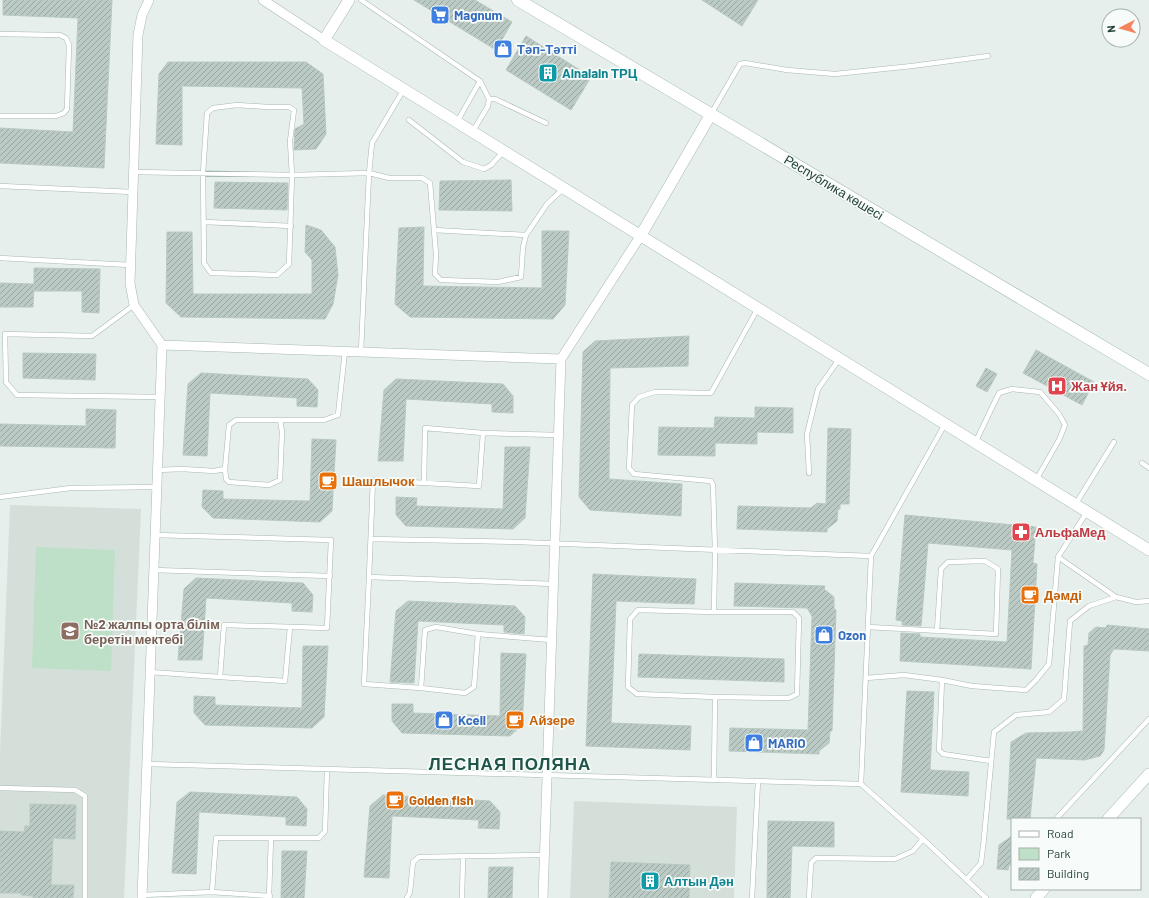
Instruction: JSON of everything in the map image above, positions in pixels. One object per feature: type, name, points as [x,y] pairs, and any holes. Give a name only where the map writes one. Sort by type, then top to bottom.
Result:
[{"type":"main road","name":"Республика көшесі","points":[[518,0],[1149,374]]},
{"type":"street","points":[[142,897],[162,345],[134,305],[130,283],[130,264],[138,35],[142,15],[150,0]]},
{"type":"street","points":[[263,0],[324,40],[1149,550]]},
{"type":"street","points":[[324,40],[349,0]]},
{"type":"street","points":[[542,898],[561,359],[641,235],[711,114]]},
{"type":"street","points":[[162,345],[561,359]]},
{"type":"street","points":[[1109,818],[1149,774]]},
{"type":"street","points":[[1036,898],[1043,890]]},
{"type":"lane","points":[[361,0],[480,81],[489,99],[488,106],[472,131]]},
{"type":"lane","points":[[0,34],[60,35],[66,38],[69,45],[67,109],[64,113],[56,116],[0,116]]},
{"type":"lane","points":[[711,114],[740,64],[745,63],[787,70],[835,74],[988,56]]},
{"type":"lane","points":[[457,122],[480,81]]},
{"type":"lane","points":[[360,352],[369,173],[372,143],[404,89]]},
{"type":"lane","points":[[489,99],[494,99],[546,123]]},
{"type":"lane","points":[[238,105],[289,107],[294,110],[290,141],[292,175],[289,264],[277,276],[211,273],[204,263],[205,222],[203,173],[207,113],[213,108],[238,105]]},
{"type":"lane","points":[[408,120],[463,162],[484,169],[491,165],[504,151]]},
{"type":"lane","points":[[133,172],[292,175],[369,173],[389,178],[422,178],[430,183],[436,254],[435,274],[441,280],[498,282],[522,277],[523,247],[526,235],[547,204],[564,188]]},
{"type":"lane","points":[[0,186],[133,192]]},
{"type":"lane","points":[[205,222],[291,226]]},
{"type":"lane","points":[[434,230],[526,235]]},
{"type":"lane","points":[[0,258],[130,264]]},
{"type":"lane","points":[[134,305],[92,336],[2,334],[6,382],[16,395],[160,397]]},
{"type":"lane","points":[[714,612],[715,551],[713,485],[711,481],[634,474],[629,468],[632,405],[639,397],[655,392],[711,393],[758,308]]},
{"type":"lane","points":[[280,420],[282,432],[280,480],[269,486],[229,482],[226,479],[225,469],[229,425],[236,420],[280,420],[324,420],[338,415],[345,351]]},
{"type":"lane","points":[[810,473],[807,434],[818,389],[840,358]]},
{"type":"lane","points":[[975,442],[999,393],[1012,389],[1040,392],[1059,414],[1065,425],[1059,440],[1036,480]]},
{"type":"lane","points":[[861,784],[871,556],[945,424]]},
{"type":"lane","points":[[424,483],[425,428],[483,433],[559,435]]},
{"type":"lane","points":[[478,634],[474,687],[465,692],[364,684],[371,539],[372,480],[479,486],[483,433]]},
{"type":"lane","points":[[1075,505],[1114,442]]},
{"type":"lane","points":[[1142,463],[1149,468]]},
{"type":"lane","points":[[157,470],[182,469],[214,471],[225,469]]},
{"type":"lane","points":[[0,497],[71,488],[157,487]]},
{"type":"lane","points":[[866,678],[904,675],[972,686],[1026,690],[1049,664],[1058,557],[1087,512]]},
{"type":"lane","points":[[155,535],[331,540],[327,628],[224,625],[220,677]]},
{"type":"lane","points":[[371,539],[555,544],[871,556]]},
{"type":"lane","points":[[1058,557],[1116,597],[1136,602],[1149,601]]},
{"type":"lane","points":[[868,627],[937,631],[996,634],[998,569],[986,561],[948,562],[941,569],[937,631]]},
{"type":"lane","points":[[154,570],[330,576]]},
{"type":"lane","points":[[369,577],[554,584]]},
{"type":"lane","points":[[966,880],[980,863],[984,838],[994,732],[1016,715],[1049,712],[1064,699],[1070,621],[1089,606],[1116,597]]},
{"type":"lane","points":[[638,610],[714,612],[793,612],[799,618],[797,694],[789,698],[636,694],[628,687],[630,619],[638,610]]},
{"type":"lane","points":[[150,672],[285,681],[290,627]]},
{"type":"lane","points":[[421,688],[425,630],[436,628],[478,634],[551,640]]},
{"type":"lane","points":[[942,680],[938,750],[943,754],[991,761]]},
{"type":"lane","points":[[714,780],[715,697]]},
{"type":"lane","points":[[1057,818],[1149,719]]},
{"type":"lane","points":[[147,764],[861,784],[986,898]]},
{"type":"lane","points":[[212,892],[216,838],[319,838],[325,831],[327,769]]},
{"type":"lane","points":[[752,898],[758,781]]},
{"type":"lane","points":[[0,788],[75,790],[85,796],[85,898]]},
{"type":"lane","points":[[142,897],[212,892],[270,896],[271,838]]},
{"type":"lane","points":[[809,898],[811,863],[816,858],[895,859],[913,851],[923,839]]},
{"type":"lane","points":[[407,898],[410,892],[413,862],[419,857],[544,855]]},
{"type":"lane","points":[[462,898],[463,857]]},
{"type":"shaded area","name":"№2 жалпы орта білім беретін мектебі","points":[[10,505],[141,509],[124,898],[0,898],[0,754]]},
{"type":"shaded area","points":[[574,801],[737,807],[734,898],[570,898]]},
{"type":"green space","points":[[36,547],[115,550],[111,671],[32,668]]},
{"type":"building","points":[[3,0],[112,0],[104,168],[0,163],[0,128],[73,132],[78,18],[3,15]]},
{"type":"building","points":[[414,0],[475,0],[512,22],[496,50]]},
{"type":"building","points":[[702,0],[758,0],[742,26]]},
{"type":"building","name":"Ainalain ТРЦ","points":[[526,36],[591,77],[571,110],[506,70]]},
{"type":"building","points":[[168,62],[306,62],[323,74],[326,134],[316,149],[294,150],[295,129],[304,124],[302,88],[182,86],[182,145],[156,144],[159,74]]},
{"type":"building","points":[[511,180],[512,211],[439,210],[440,181]]},
{"type":"building","points":[[215,182],[288,183],[287,210],[214,208]]},
{"type":"building","points":[[306,225],[321,230],[335,247],[338,275],[333,304],[325,319],[181,317],[166,303],[167,232],[192,232],[193,294],[312,294],[312,260],[305,252]]},
{"type":"building","points":[[424,227],[423,286],[542,288],[542,231],[569,231],[565,305],[553,319],[410,317],[395,304],[399,228]]},
{"type":"building","points":[[34,268],[100,269],[99,313],[82,312],[82,291],[34,291]]},
{"type":"building","points":[[0,283],[34,284],[33,307],[0,307]]},
{"type":"building","points":[[689,336],[688,366],[610,368],[609,479],[682,484],[681,516],[590,510],[579,497],[583,352],[595,341]]},
{"type":"building","points":[[1036,350],[1094,382],[1082,405],[1023,373]]},
{"type":"building","points":[[23,353],[96,354],[95,380],[23,378]]},
{"type":"building","points":[[986,368],[997,374],[987,392],[976,386]]},
{"type":"building","points":[[201,373],[308,379],[318,390],[317,407],[297,406],[297,398],[210,393],[207,456],[183,455],[188,384]]},
{"type":"building","points":[[396,379],[503,384],[513,396],[513,413],[492,412],[492,404],[406,399],[403,461],[378,461],[384,390]]},
{"type":"building","points":[[755,407],[793,408],[793,433],[757,432],[757,444],[715,443],[715,456],[658,455],[659,427],[714,428],[715,417],[755,418]]},
{"type":"building","points":[[86,409],[116,410],[115,448],[0,446],[0,424],[86,426]]},
{"type":"building","points":[[828,428],[851,429],[849,504],[840,504],[837,521],[827,529],[827,532],[737,529],[738,506],[811,508],[817,503],[826,504]]},
{"type":"building","points":[[312,439],[336,440],[332,511],[320,522],[213,518],[202,507],[203,490],[223,491],[223,499],[310,501]]},
{"type":"building","points":[[505,447],[530,447],[525,518],[513,529],[406,526],[396,515],[396,497],[417,498],[416,506],[503,509]]},
{"type":"building","points":[[905,515],[1036,527],[1033,563],[1037,564],[1031,669],[900,661],[901,633],[920,634],[920,637],[1007,642],[1012,550],[928,543],[921,626],[902,625],[902,621],[896,620]]},
{"type":"building","points":[[593,574],[696,579],[694,604],[616,601],[611,723],[691,726],[690,750],[586,746]]},
{"type":"building","points":[[196,578],[303,583],[313,595],[312,612],[292,611],[292,603],[206,598],[202,660],[178,660],[184,589]]},
{"type":"building","points":[[735,583],[825,586],[824,589],[834,597],[834,609],[836,610],[832,731],[830,731],[829,743],[819,751],[819,754],[729,751],[730,728],[808,730],[812,616],[807,608],[734,606]]},
{"type":"building","points":[[408,601],[515,606],[525,617],[524,634],[504,632],[504,625],[418,621],[414,683],[390,682],[396,611]]},
{"type":"building","points":[[1107,625],[1149,629],[1149,651],[1114,649],[1110,655],[1104,750],[1100,756],[1085,760],[1036,758],[1030,818],[1007,819],[1011,742],[1026,733],[1083,731],[1084,646],[1088,645],[1089,633],[1096,627],[1106,628]]},
{"type":"building","points":[[303,646],[328,646],[324,717],[312,728],[205,725],[194,713],[194,696],[215,697],[215,705],[302,708]]},
{"type":"building","points":[[501,653],[526,654],[522,725],[510,736],[402,733],[392,721],[392,704],[413,704],[413,713],[500,716]]},
{"type":"building","points":[[639,654],[784,659],[784,682],[638,677]]},
{"type":"building","points":[[907,691],[934,692],[930,770],[969,772],[968,796],[901,792]]},
{"type":"building","points":[[190,792],[297,797],[307,809],[306,826],[286,825],[286,817],[199,812],[196,874],[172,873],[177,802]]},
{"type":"building","points":[[383,795],[490,801],[500,812],[499,829],[478,828],[479,820],[392,816],[389,878],[364,877],[370,806]]},
{"type":"building","points":[[30,804],[76,805],[75,839],[53,838],[51,885],[74,885],[73,898],[33,898],[33,896],[21,895],[22,893],[0,893],[0,831],[24,832],[25,826],[30,826]]},
{"type":"building","points":[[768,821],[834,822],[834,847],[792,846],[790,898],[767,898]]},
{"type":"building","points":[[1011,837],[1011,865],[1009,865],[1008,870],[997,869],[999,845]]},
{"type":"building","points":[[282,851],[307,851],[304,898],[281,898]]},
{"type":"building","name":"Алтын Дән","points":[[611,862],[690,865],[689,898],[609,898]]},
{"type":"building","points":[[489,867],[513,867],[512,898],[488,898]]},
{"type":"place","name":"Magnum","points":[[440,15]]},
{"type":"place","name":"Тәп-Тәтті","points":[[503,49]]},
{"type":"place","name":"Ainalain ТРЦ","points":[[548,73]]},
{"type":"place","name":"Жан Ұйя.","points":[[1057,386]]},
{"type":"place","name":"Шашлычок","points":[[328,481]]},
{"type":"place","name":"АльфаМед","points":[[1021,532]]},
{"type":"place","name":"Дәмді","points":[[1030,595]]},
{"type":"place","name":"№2 жалпы орта білім беретін мектебі","points":[[70,631]]},
{"type":"place","name":"Ozon","points":[[824,635]]},
{"type":"place","name":"Kcell","points":[[444,720]]},
{"type":"place","name":"Айзере","points":[[515,720]]},
{"type":"place","name":"MARIO","points":[[754,743]]},
{"type":"place","name":"Golden fish","points":[[395,800]]},
{"type":"place","name":"Алтын Дән","points":[[650,881]]},
{"type":"district","name":"ЛЕСНАЯ ПОЛЯНА","points":[[510,763]]}]
